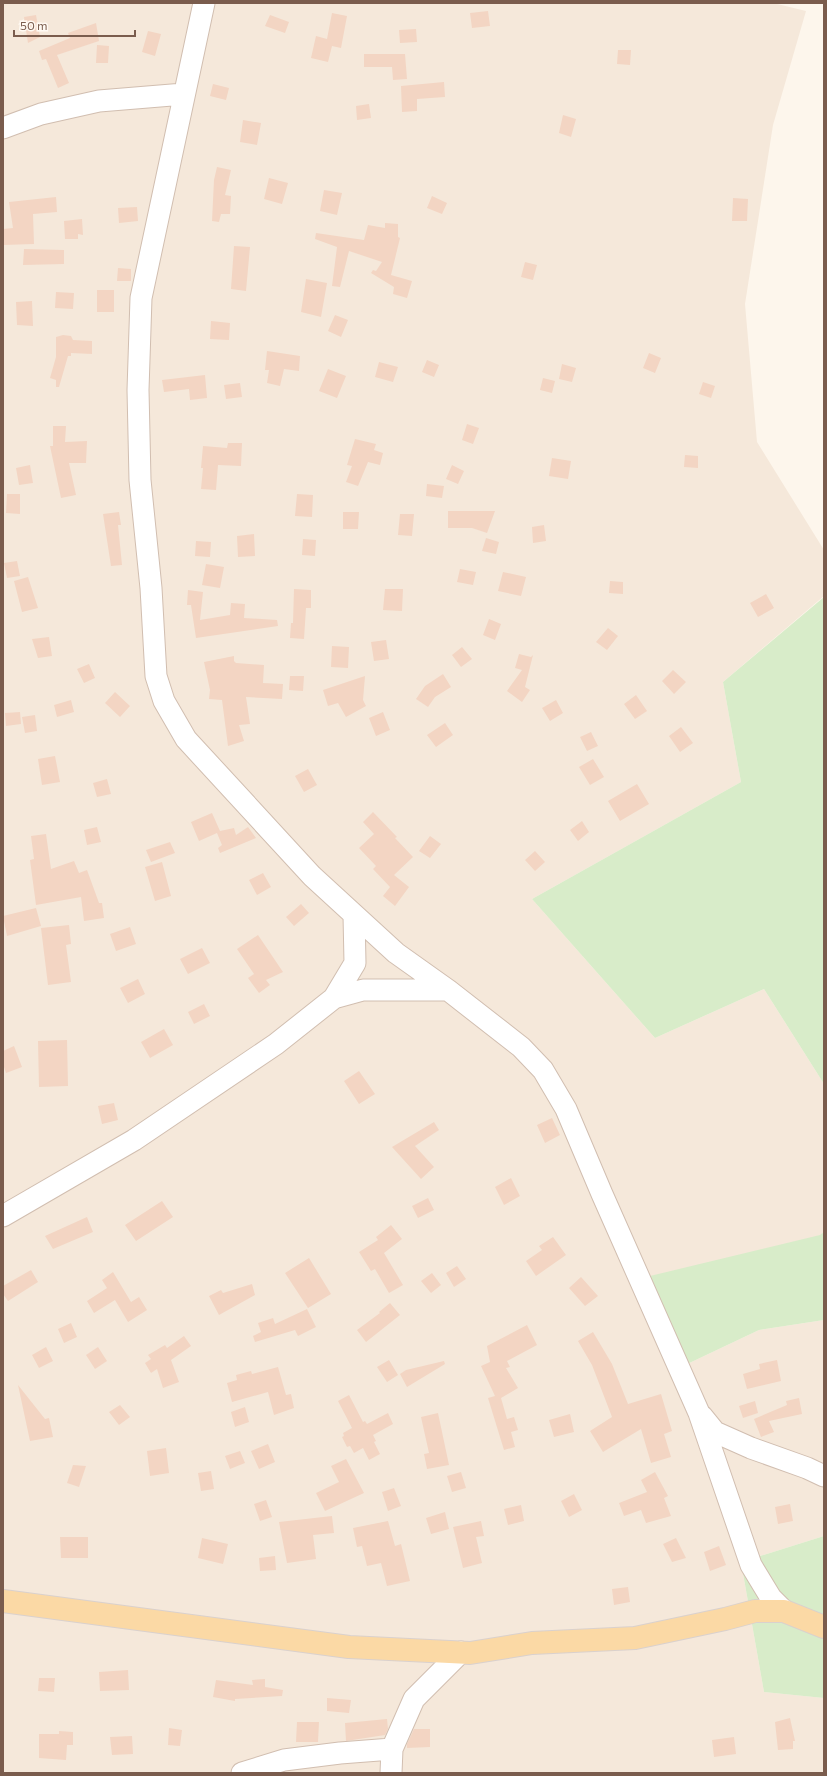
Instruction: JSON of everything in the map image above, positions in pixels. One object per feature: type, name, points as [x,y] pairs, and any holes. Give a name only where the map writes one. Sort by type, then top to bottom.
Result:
[{"type":"main road","points":[[3,1601],[349,1647],[470,1653],[532,1643],[635,1638],[725,1619],[755,1611],[784,1612],[824,1627]]},
{"type":"street","points":[[204,3],[142,298],[138,390],[140,480],[151,588],[156,676],[164,701],[186,739],[312,876],[396,953],[448,990],[521,1047],[543,1070],[566,1109],[699,1413],[751,1565],[771,1598],[784,1612]]},
{"type":"street","points":[[3,128],[41,114],[99,101],[184,94]]},
{"type":"street","points":[[3,1216],[134,1140],[276,1044],[334,998],[354,963],[354,916]]},
{"type":"street","points":[[334,998],[363,990],[448,990]]},
{"type":"street","points":[[699,1413],[716,1432],[751,1448],[808,1468],[824,1476]]},
{"type":"street","points":[[391,1773],[392,1749],[414,1699],[462,1652]]},
{"type":"street","points":[[242,1773],[284,1760],[340,1753],[392,1749]]},
{"type":"shaded area","points":[[3,3],[773,3],[806,11],[773,125],[745,304],[757,442],[824,550],[824,596],[723,682],[741,782],[532,899],[655,1038],[764,989],[824,1084],[824,1232],[683,1366],[759,1330],[824,1320],[824,1536],[741,1562],[764,1692],[824,1698],[824,1773],[3,1773]]},
{"type":"green space","points":[[824,597],[824,1084],[764,989],[655,1038],[532,899],[741,782],[723,682]]},
{"type":"green space","points":[[824,1232],[824,1320],[759,1330],[683,1366],[650,1276],[820,1235]]},
{"type":"green space","points":[[824,1536],[824,1698],[764,1692],[741,1562]]},
{"type":"building","points":[[488,11],[490,26],[472,28],[470,13]]},
{"type":"building","points":[[332,13],[347,16],[341,48],[332,46],[328,62],[311,58],[316,36],[327,39]]},
{"type":"building","points":[[36,15],[40,37],[28,43],[24,17]]},
{"type":"building","points":[[270,15],[289,22],[285,33],[265,26]]},
{"type":"building","points":[[96,23],[99,41],[57,55],[69,83],[58,88],[46,59],[42,60],[39,51],[70,38],[68,33]]},
{"type":"building","points":[[416,29],[417,42],[400,43],[399,30]]},
{"type":"building","points":[[148,31],[161,34],[155,56],[142,52]]},
{"type":"building","points":[[97,45],[109,46],[108,63],[96,63]]},
{"type":"building","points":[[618,50],[631,50],[630,65],[617,64]]},
{"type":"building","points":[[364,54],[405,54],[407,79],[393,80],[392,67],[364,67]]},
{"type":"building","points":[[444,82],[445,97],[417,99],[417,111],[402,112],[401,86]]},
{"type":"building","points":[[213,84],[229,88],[226,100],[210,96]]},
{"type":"building","points":[[369,104],[371,118],[357,120],[356,106]]},
{"type":"building","points":[[563,115],[576,119],[571,137],[559,133]]},
{"type":"building","points":[[243,120],[261,123],[257,145],[240,142]]},
{"type":"building","points":[[217,167],[231,170],[225,195],[231,196],[230,214],[221,214],[219,222],[212,221],[214,180]]},
{"type":"building","points":[[269,178],[288,183],[282,204],[264,199]]},
{"type":"building","points":[[324,190],[342,193],[337,215],[320,211]]},
{"type":"building","points":[[432,196],[447,203],[442,214],[427,208]]},
{"type":"building","points":[[56,197],[57,212],[33,214],[34,244],[3,245],[3,229],[13,228],[9,202]]},
{"type":"building","points":[[733,198],[748,199],[747,221],[732,221]]},
{"type":"building","points":[[137,207],[138,221],[119,223],[118,208]]},
{"type":"building","points":[[82,219],[83,235],[78,234],[78,239],[65,239],[64,221]]},
{"type":"building","points":[[385,223],[398,224],[398,237],[400,238],[391,275],[412,281],[407,298],[393,294],[394,287],[371,273],[373,270],[376,271],[382,262],[349,251],[340,287],[332,286],[337,247],[315,239],[316,233],[364,240],[368,225],[385,228]]},
{"type":"building","points":[[234,246],[250,247],[246,291],[231,289]]},
{"type":"building","points":[[24,249],[64,250],[64,264],[23,265]]},
{"type":"building","points":[[525,262],[537,265],[533,280],[521,277]]},
{"type":"building","points":[[118,268],[131,269],[131,281],[117,281]]},
{"type":"building","points":[[306,279],[327,283],[321,317],[301,312]]},
{"type":"building","points":[[97,290],[114,290],[114,312],[97,312]]},
{"type":"building","points":[[56,292],[74,293],[73,309],[55,308]]},
{"type":"building","points":[[32,301],[33,326],[17,325],[16,302]]},
{"type":"building","points":[[335,315],[348,320],[341,337],[328,331]]},
{"type":"building","points":[[211,321],[230,323],[229,340],[210,339]]},
{"type":"building","points":[[63,335],[71,336],[73,340],[92,341],[92,354],[71,353],[71,356],[68,356],[59,387],[56,387],[56,380],[50,378],[56,357],[56,337]]},
{"type":"building","points":[[267,351],[300,356],[299,371],[284,369],[280,386],[267,383],[269,370],[265,370]]},
{"type":"building","points":[[649,353],[661,358],[655,373],[643,368]]},
{"type":"building","points":[[427,360],[439,365],[434,377],[422,372]]},
{"type":"building","points":[[379,362],[398,367],[393,382],[375,377]]},
{"type":"building","points":[[562,364],[576,368],[572,382],[559,379]]},
{"type":"building","points":[[328,369],[346,376],[337,398],[319,391]]},
{"type":"building","points":[[205,375],[207,398],[190,400],[189,389],[164,392],[162,380]]},
{"type":"building","points":[[543,378],[555,381],[552,393],[540,390]]},
{"type":"building","points":[[703,382],[715,386],[711,398],[699,394]]},
{"type":"building","points":[[240,383],[242,397],[226,399],[224,385]]},
{"type":"building","points":[[467,424],[479,428],[473,444],[462,440]]},
{"type":"building","points":[[53,426],[66,426],[65,442],[87,441],[86,463],[69,463],[76,495],[61,498],[50,446],[53,446]]},
{"type":"building","points":[[355,439],[376,444],[374,450],[383,453],[380,465],[368,462],[358,486],[346,482],[352,466],[347,465]]},
{"type":"building","points":[[228,443],[242,443],[241,466],[218,465],[216,490],[201,489],[203,446],[227,448]]},
{"type":"building","points":[[685,455],[698,456],[698,468],[684,467]]},
{"type":"building","points":[[552,458],[571,461],[568,479],[549,476]]},
{"type":"building","points":[[30,465],[33,483],[19,485],[16,468]]},
{"type":"building","points":[[452,465],[464,471],[458,484],[446,479]]},
{"type":"building","points":[[427,484],[444,486],[442,498],[426,496]]},
{"type":"building","points":[[7,494],[20,494],[20,514],[6,513]]},
{"type":"building","points":[[297,494],[313,495],[312,517],[295,516]]},
{"type":"building","points":[[448,511],[495,511],[487,533],[472,528],[448,528]]},
{"type":"building","points":[[119,512],[121,525],[118,525],[122,565],[111,566],[103,514]]},
{"type":"building","points":[[343,512],[359,512],[358,529],[343,529]]},
{"type":"building","points":[[400,514],[414,514],[412,536],[398,535]]},
{"type":"building","points":[[544,525],[546,541],[533,543],[532,527]]},
{"type":"building","points":[[254,534],[255,556],[238,557],[237,536]]},
{"type":"building","points":[[486,538],[499,542],[496,554],[482,551]]},
{"type":"building","points":[[303,539],[316,540],[315,556],[302,555]]},
{"type":"building","points":[[196,541],[211,542],[210,557],[195,556]]},
{"type":"building","points":[[17,561],[20,576],[7,578],[4,563]]},
{"type":"building","points":[[206,564],[224,567],[220,588],[202,585]]},
{"type":"building","points":[[460,569],[476,572],[473,585],[457,582]]},
{"type":"building","points":[[503,572],[526,577],[521,596],[498,591]]},
{"type":"building","points":[[28,577],[38,608],[22,612],[14,581]]},
{"type":"building","points":[[610,581],[623,582],[623,594],[609,593]]},
{"type":"building","points":[[294,589],[311,590],[311,608],[306,608],[304,639],[290,638],[291,623],[293,623]]},
{"type":"building","points":[[385,589],[403,589],[402,611],[383,610]]},
{"type":"building","points":[[188,590],[203,592],[200,620],[230,615],[231,603],[245,604],[244,618],[277,620],[278,626],[196,638],[191,605],[187,605]]},
{"type":"building","points":[[766,594],[774,608],[758,617],[750,603]]},
{"type":"building","points":[[489,619],[501,624],[495,640],[483,635]]},
{"type":"building","points":[[608,628],[618,636],[607,650],[596,642]]},
{"type":"building","points":[[49,637],[52,656],[38,658],[32,639]]},
{"type":"building","points":[[386,640],[389,659],[374,661],[371,642]]},
{"type":"building","points":[[332,646],[349,647],[348,668],[331,667]]},
{"type":"building","points":[[462,647],[472,659],[461,667],[452,655]]},
{"type":"building","points":[[519,654],[531,657],[533,655],[525,687],[530,690],[522,702],[507,691],[522,670],[515,668]]},
{"type":"building","points":[[234,656],[234,661],[236,663],[264,665],[263,683],[283,684],[282,699],[246,697],[250,724],[239,725],[244,741],[228,746],[222,700],[209,699],[210,690],[204,662]]},
{"type":"building","points":[[89,664],[95,678],[84,683],[77,669]]},
{"type":"building","points":[[673,670],[686,682],[674,694],[662,681]]},
{"type":"building","points":[[443,674],[451,687],[435,697],[428,707],[416,699],[425,686]]},
{"type":"building","points":[[290,676],[304,676],[303,691],[289,690]]},
{"type":"building","points":[[365,676],[363,700],[366,706],[346,717],[338,703],[328,706],[323,690]]},
{"type":"building","points":[[115,692],[130,706],[120,717],[105,703]]},
{"type":"building","points":[[636,695],[647,711],[635,719],[624,704]]},
{"type":"building","points":[[71,700],[74,712],[57,717],[54,705]]},
{"type":"building","points":[[556,700],[563,713],[550,721],[542,708]]},
{"type":"building","points":[[20,712],[21,724],[6,726],[5,713]]},
{"type":"building","points":[[383,712],[390,730],[376,736],[369,718]]},
{"type":"building","points":[[35,715],[37,731],[25,733],[22,717]]},
{"type":"building","points":[[445,723],[453,735],[436,747],[427,735]]},
{"type":"building","points":[[681,727],[693,743],[680,752],[669,736]]},
{"type":"building","points":[[591,732],[598,746],[587,751],[580,737]]},
{"type":"building","points":[[55,756],[60,782],[42,785],[38,759]]},
{"type":"building","points":[[593,759],[604,777],[590,785],[579,767]]},
{"type":"building","points":[[308,769],[317,785],[304,792],[295,776]]},
{"type":"building","points":[[107,779],[111,794],[97,797],[93,783]]},
{"type":"building","points":[[637,784],[649,804],[620,821],[608,801]]},
{"type":"building","points":[[373,812],[397,837],[395,838],[413,857],[394,875],[409,887],[395,906],[383,896],[390,887],[373,869],[376,866],[359,848],[374,834],[363,822]]},
{"type":"building","points":[[212,813],[220,831],[234,828],[236,835],[248,827],[256,838],[220,853],[218,848],[222,845],[217,833],[199,841],[191,822]]},
{"type":"building","points":[[582,821],[589,832],[578,841],[570,830]]},
{"type":"building","points":[[97,827],[101,842],[87,845],[84,830]]},
{"type":"building","points":[[46,834],[51,869],[74,861],[79,873],[87,870],[99,903],[102,903],[104,918],[84,921],[81,897],[36,905],[30,860],[34,859],[31,836]]},
{"type":"building","points":[[430,836],[441,844],[430,858],[419,851]]},
{"type":"building","points":[[170,842],[175,853],[151,862],[146,850]]},
{"type":"building","points":[[535,851],[545,862],[535,871],[525,860]]},
{"type":"building","points":[[162,862],[171,896],[155,901],[145,867]]},
{"type":"building","points":[[263,873],[271,887],[257,895],[249,880]]},
{"type":"building","points":[[301,904],[309,913],[294,926],[286,917]]},
{"type":"building","points":[[36,908],[41,926],[7,936],[3,916]]},
{"type":"building","points":[[69,925],[71,944],[66,945],[71,982],[48,985],[41,928]]},
{"type":"building","points":[[130,927],[136,944],[116,951],[110,934]]},
{"type":"building","points":[[258,935],[283,972],[266,980],[270,985],[259,993],[248,978],[254,974],[237,949]]},
{"type":"building","points":[[202,948],[210,963],[188,974],[180,959]]},
{"type":"building","points":[[138,979],[145,994],[128,1003],[120,988]]},
{"type":"building","points":[[204,1004],[210,1016],[194,1024],[188,1012]]},
{"type":"building","points":[[164,1029],[173,1045],[150,1058],[141,1042]]},
{"type":"building","points":[[67,1040],[68,1086],[39,1087],[38,1041]]},
{"type":"building","points":[[14,1046],[22,1067],[6,1073],[3,1064],[3,1051]]},
{"type":"building","points":[[359,1071],[375,1094],[359,1104],[344,1081]]},
{"type":"building","points":[[114,1103],[118,1120],[102,1124],[98,1106]]},
{"type":"building","points":[[552,1118],[560,1135],[545,1143],[537,1125]]},
{"type":"building","points":[[434,1122],[439,1130],[415,1146],[434,1167],[421,1179],[392,1147]]},
{"type":"building","points":[[511,1178],[520,1196],[504,1205],[495,1187]]},
{"type":"building","points":[[428,1198],[434,1210],[418,1218],[412,1206]]},
{"type":"building","points":[[162,1201],[173,1217],[136,1241],[125,1225]]},
{"type":"building","points":[[87,1217],[93,1232],[53,1249],[45,1236]]},
{"type":"building","points":[[391,1225],[402,1239],[384,1253],[403,1285],[389,1293],[375,1269],[371,1271],[359,1252],[378,1240],[376,1237]]},
{"type":"building","points":[[553,1237],[566,1255],[536,1276],[526,1261],[542,1250],[539,1246]]},
{"type":"building","points":[[309,1258],[331,1294],[308,1308],[285,1273]]},
{"type":"building","points":[[457,1266],[466,1279],[454,1287],[446,1273]]},
{"type":"building","points":[[31,1270],[38,1282],[8,1301],[3,1294],[3,1286]]},
{"type":"building","points":[[113,1272],[131,1302],[139,1297],[147,1310],[128,1322],[115,1300],[94,1313],[87,1301],[107,1288],[102,1280]]},
{"type":"building","points":[[432,1273],[441,1285],[431,1293],[421,1281]]},
{"type":"building","points":[[581,1277],[598,1296],[585,1306],[569,1288]]},
{"type":"building","points":[[252,1284],[255,1295],[219,1315],[209,1296],[221,1290],[223,1293]]},
{"type":"building","points":[[390,1303],[400,1315],[366,1342],[357,1330],[380,1313],[379,1312]]},
{"type":"building","points":[[307,1309],[316,1327],[298,1336],[295,1330],[255,1342],[253,1336],[261,1332],[258,1323],[273,1318],[275,1324]]},
{"type":"building","points":[[71,1323],[77,1337],[64,1343],[58,1329]]},
{"type":"building","points":[[527,1325],[537,1345],[507,1361],[510,1367],[506,1368],[518,1388],[501,1398],[507,1419],[514,1417],[518,1430],[511,1432],[515,1447],[504,1450],[488,1398],[495,1396],[481,1366],[490,1362],[487,1346]]},
{"type":"building","points":[[593,1332],[612,1364],[628,1404],[661,1394],[672,1431],[664,1434],[671,1457],[651,1463],[641,1429],[603,1452],[590,1431],[612,1417],[592,1365],[578,1341]]},
{"type":"building","points":[[184,1336],[191,1346],[171,1360],[179,1382],[163,1388],[157,1369],[151,1373],[145,1363],[151,1359],[148,1355],[165,1345],[167,1348]]},
{"type":"building","points":[[46,1347],[53,1361],[39,1368],[32,1355]]},
{"type":"building","points":[[98,1347],[107,1361],[95,1369],[86,1355]]},
{"type":"building","points":[[389,1360],[398,1375],[387,1382],[377,1367]]},
{"type":"building","points":[[777,1360],[781,1381],[747,1389],[743,1374],[760,1369],[759,1364]]},
{"type":"building","points":[[444,1361],[445,1364],[407,1387],[400,1374],[406,1370]]},
{"type":"building","points":[[278,1367],[286,1395],[291,1394],[294,1408],[274,1415],[268,1392],[232,1402],[227,1383],[237,1380],[236,1375],[251,1371],[252,1374]]},
{"type":"building","points":[[18,1385],[45,1419],[49,1418],[53,1437],[30,1441]]},
{"type":"building","points":[[349,1395],[363,1422],[365,1421],[367,1424],[388,1413],[393,1424],[373,1435],[376,1441],[374,1442],[380,1454],[369,1460],[363,1448],[354,1453],[350,1446],[347,1447],[342,1437],[344,1436],[343,1433],[352,1428],[338,1401]]},
{"type":"building","points":[[799,1398],[802,1414],[769,1421],[774,1432],[761,1437],[754,1419],[787,1405],[786,1401]]},
{"type":"building","points":[[755,1401],[758,1413],[743,1418],[739,1406]]},
{"type":"building","points":[[120,1405],[130,1417],[119,1425],[109,1412]]},
{"type":"building","points":[[245,1407],[249,1422],[235,1427],[231,1412]]},
{"type":"building","points":[[438,1413],[449,1465],[427,1469],[424,1454],[429,1453],[421,1417]]},
{"type":"building","points":[[570,1414],[574,1432],[554,1437],[549,1420]]},
{"type":"building","points":[[268,1444],[275,1462],[259,1469],[251,1451]]},
{"type":"building","points":[[166,1448],[169,1473],[150,1476],[147,1451]]},
{"type":"building","points":[[240,1451],[245,1463],[230,1469],[225,1456]]},
{"type":"building","points":[[346,1459],[364,1493],[325,1511],[316,1493],[339,1482],[331,1466]]},
{"type":"building","points":[[73,1465],[86,1466],[79,1487],[67,1483]]},
{"type":"building","points":[[211,1471],[214,1489],[201,1491],[198,1473]]},
{"type":"building","points":[[461,1472],[466,1488],[452,1492],[447,1476]]},
{"type":"building","points":[[655,1472],[668,1496],[664,1498],[671,1516],[646,1523],[641,1510],[624,1516],[619,1503],[647,1492],[641,1480]]},
{"type":"building","points":[[394,1488],[401,1506],[388,1511],[382,1492]]},
{"type":"building","points":[[574,1494],[582,1510],[569,1517],[561,1501]]},
{"type":"building","points":[[266,1500],[272,1517],[260,1521],[254,1504]]},
{"type":"building","points":[[790,1504],[793,1521],[778,1524],[775,1507]]},
{"type":"building","points":[[521,1505],[524,1521],[508,1525],[504,1509]]},
{"type":"building","points":[[445,1512],[449,1529],[431,1534],[426,1518]]},
{"type":"building","points":[[332,1516],[334,1533],[313,1535],[316,1559],[287,1563],[279,1522]]},
{"type":"building","points":[[388,1521],[395,1546],[401,1544],[410,1581],[387,1586],[381,1563],[367,1566],[362,1546],[357,1547],[353,1528]]},
{"type":"building","points":[[481,1521],[484,1536],[476,1537],[482,1563],[463,1568],[453,1527]]},
{"type":"building","points":[[60,1537],[88,1537],[88,1558],[61,1558]]},
{"type":"building","points":[[202,1538],[228,1544],[223,1564],[198,1558]]},
{"type":"building","points":[[676,1538],[686,1558],[672,1562],[663,1544]]},
{"type":"building","points":[[719,1546],[726,1565],[710,1571],[704,1552]]},
{"type":"building","points":[[275,1556],[276,1570],[260,1571],[259,1558]]},
{"type":"building","points":[[628,1587],[630,1602],[614,1605],[612,1589]]},
{"type":"building","points":[[128,1670],[129,1690],[100,1691],[99,1672]]},
{"type":"building","points":[[39,1678],[55,1678],[54,1692],[38,1691]]},
{"type":"building","points":[[265,1679],[265,1687],[283,1690],[282,1696],[235,1699],[235,1701],[213,1697],[216,1680],[253,1685],[252,1680]]},
{"type":"building","points":[[327,1698],[351,1700],[349,1713],[327,1711]]},
{"type":"building","points":[[790,1718],[795,1741],[793,1741],[793,1749],[778,1750],[775,1722]]},
{"type":"building","points":[[387,1719],[388,1729],[385,1735],[346,1741],[345,1723]]},
{"type":"building","points":[[297,1722],[319,1722],[318,1742],[296,1742]]},
{"type":"building","points":[[169,1728],[182,1730],[180,1746],[168,1745]]},
{"type":"building","points":[[414,1729],[430,1729],[430,1747],[407,1748],[407,1744]]},
{"type":"building","points":[[59,1731],[73,1732],[73,1745],[67,1745],[66,1760],[39,1758],[39,1734],[59,1734]]},
{"type":"building","points":[[132,1736],[133,1754],[112,1755],[110,1737]]},
{"type":"building","points":[[734,1737],[736,1754],[714,1757],[712,1740]]}]
